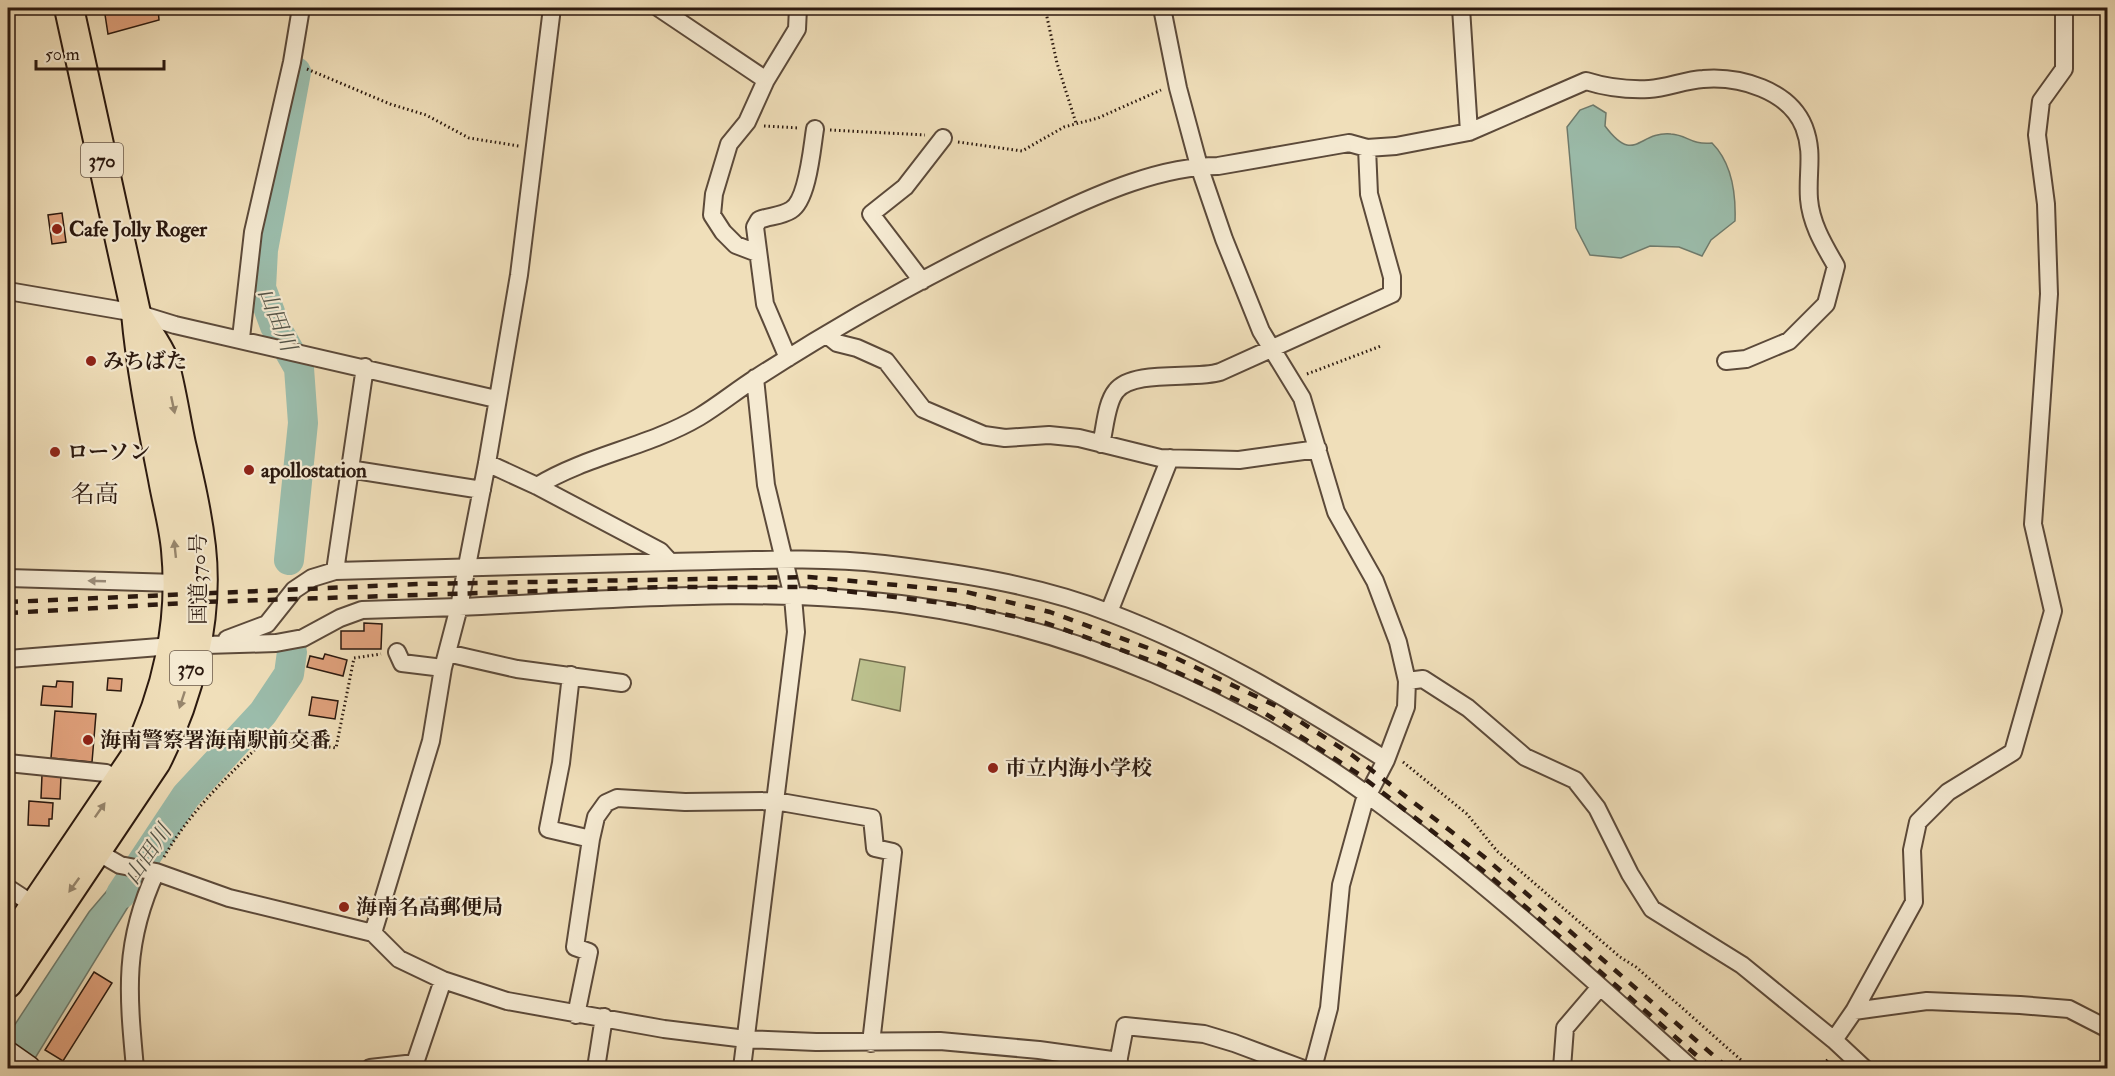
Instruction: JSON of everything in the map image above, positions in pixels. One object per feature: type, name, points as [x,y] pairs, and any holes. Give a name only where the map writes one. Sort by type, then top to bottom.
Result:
[{"type":"highway","name":"国道370号","points":[[69,8],[136,313],[140,361],[176,550],[177,615],[193,645]]},
{"type":"highway","name":"国道370号","points":[[8,983],[43,911],[129,785],[164,687],[193,645],[202,585],[202,549],[197,517],[162,357],[136,313]]},
{"type":"highway","name":"国道370号","points":[[8,945],[43,911]]},
{"type":"main road","points":[[8,1054],[28,1068]]},
{"type":"street","points":[[241,338],[253,232],[292,62],[301,8]]},
{"type":"street","points":[[373,933],[431,741],[445,661],[459,607],[482,490],[519,275],[552,8]]},
{"type":"street","points":[[659,8],[766,80]]},
{"type":"street","points":[[757,253],[736,245],[723,232],[712,215],[714,194],[729,144],[744,126],[766,80],[797,29],[798,8]]},
{"type":"street","points":[[1162,8],[1177,85],[1199,166],[1224,239],[1262,331],[1302,398],[1336,512],[1376,581],[1398,642],[1407,681],[1406,707],[1388,756],[1368,795],[1341,885],[1329,1008],[1312,1068]]},
{"type":"street","points":[[1461,8],[1469,132]]},
{"type":"street","points":[[1834,1040],[1854,1011],[1914,902],[1912,850],[1918,822],[1948,792],[2013,752],[2053,611],[2033,524],[2049,294],[2046,204],[2037,135],[2040,101],[2064,69],[2064,8]]},
{"type":"street","points":[[537,486],[559,473],[652,440],[699,417],[755,378],[922,281],[1009,235],[1108,190],[1199,166],[1218,166],[1349,143],[1367,148],[1396,146],[1469,132],[1586,81],[1604,86],[1649,89],[1703,79],[1734,80],[1775,92],[1801,119],[1810,144],[1809,199],[1817,232],[1836,266],[1826,304],[1789,340],[1746,359],[1726,361]]},
{"type":"street","points":[[788,358],[765,304],[757,253],[756,223],[790,212],[799,202],[809,168],[815,129]]},
{"type":"street","points":[[922,281],[871,214],[905,187],[943,138]]},
{"type":"street","points":[[1101,444],[1111,402],[1116,391],[1123,385],[1147,378],[1210,375],[1392,294],[1392,277],[1369,194],[1367,148]]},
{"type":"street","points":[[8,291],[136,313],[175,325],[241,338],[496,399]]},
{"type":"street","points":[[827,335],[837,343],[857,348],[886,361],[923,409],[984,435],[1005,438],[1049,435],[1079,438],[1170,458],[1239,460],[1318,449]]},
{"type":"street","points":[[335,571],[365,367]]},
{"type":"street","points":[[742,1068],[796,632],[793,597],[766,485],[755,378]]},
{"type":"street","points":[[1109,612],[1170,458]]},
{"type":"street","points":[[487,463],[537,486],[660,551],[670,562]]},
{"type":"street","points":[[349,469],[482,490]]},
{"type":"street","points":[[193,645],[267,624],[294,590],[312,578],[335,571],[465,570],[670,562],[783,561],[883,564],[954,575],[1049,594],[1109,612],[1224,665],[1388,756]]},
{"type":"street","points":[[8,578],[176,584]]},
{"type":"street","points":[[8,659],[193,645],[276,643],[303,638],[340,618],[362,610],[686,596],[793,597],[916,606],[998,622],[1094,651],[1197,693],[1280,739],[1368,795],[1466,872],[1691,1068]]},
{"type":"street","points":[[397,652],[402,663],[445,661],[622,682]]},
{"type":"street","points":[[571,675],[561,763],[548,829],[591,839]]},
{"type":"street","points":[[1407,681],[1423,679],[1468,708],[1525,757],[1575,780],[1598,808],[1630,874],[1652,909],[1742,965],[1834,1040],[1864,1068]]},
{"type":"street","points":[[8,764],[106,773],[129,785]]},
{"type":"street","points":[[576,1015],[589,952],[575,947],[591,839],[596,817],[606,803],[617,798],[686,802],[775,801],[872,818],[875,848],[893,852],[871,1043]]},
{"type":"street","points":[[88,847],[125,866],[153,872],[229,898],[373,933],[399,959],[443,980],[507,1001],[576,1015],[604,1017],[664,1029],[746,1039],[871,1043],[940,1041],[1039,1050],[1118,1065],[1125,1026],[1204,1034],[1301,1068]]},
{"type":"street","points":[[135,1068],[129,994],[130,959],[141,904],[153,872]]},
{"type":"street","points":[[8,888],[43,911]]},
{"type":"street","points":[[370,1068],[415,1063],[443,980]]},
{"type":"street","points":[[1562,1068],[1565,1028],[1600,987]]},
{"type":"street","points":[[1854,1011],[1927,1001],[2020,1005],[2069,1009],[2108,1029]]},
{"type":"street","points":[[596,1068],[604,1017]]},
{"type":"path","points":[[1045,8],[1057,63],[1076,123]]},
{"type":"path","points":[[292,62],[356,90],[426,115],[469,138],[536,148]]},
{"type":"path","points":[[744,126],[922,134],[967,144],[1022,151],[1048,134],[1076,123],[1098,118],[1148,94],[1177,85]]},
{"type":"path","points":[[1292,380],[1381,346]]},
{"type":"path","points":[[153,872],[176,836],[223,782],[267,738],[336,748],[354,658],[397,652]]},
{"type":"path","points":[[1388,756],[1467,814],[1497,851],[1620,957],[1636,967],[1750,1068]]},
{"type":"green space","points":[[860,659],[905,667],[900,711],[852,700]]},
{"type":"shaded area","points":[[1593,105],[1606,113],[1605,126],[1623,144],[1637,144],[1660,134],[1671,134],[1699,143],[1712,143],[1719,151],[1731,179],[1735,200],[1735,221],[1711,240],[1702,256],[1679,247],[1650,246],[1621,258],[1590,255],[1576,228],[1567,127],[1580,110]]},
{"type":"shaded area","points":[[123,872],[147,876],[29,1068],[8,1068],[8,1035],[89,912]]},
{"type":"building","points":[[104,8],[158,8],[159,20],[108,34]]},
{"type":"building","name":"Cafe Jolly Roger","points":[[62,213],[66,242],[52,244],[48,215]]},
{"type":"building","points":[[364,623],[382,624],[381,649],[341,649],[341,631],[364,631]]},
{"type":"building","points":[[325,654],[347,660],[343,676],[307,667],[310,656],[323,659]]},
{"type":"building","points":[[108,678],[122,679],[121,691],[107,690]]},
{"type":"building","points":[[57,681],[73,682],[72,707],[41,705],[43,686],[56,687]]},
{"type":"building","points":[[312,697],[338,701],[335,719],[309,715]]},
{"type":"building","points":[[55,711],[96,714],[92,762],[51,758]]},
{"type":"building","points":[[42,775],[61,776],[60,799],[41,798]]},
{"type":"building","points":[[29,801],[53,803],[49,826],[28,825]]},
{"type":"building","points":[[94,972],[112,983],[63,1061],[45,1050]]},
{"type":"waterway","name":"山田川","points":[[289,560],[303,423],[299,368],[275,326],[261,288],[263,250],[296,72]]},
{"type":"waterway","name":"山田川","points":[[121,894],[186,796],[263,713],[289,674],[292,652]]},
{"type":"railway","points":[[8,602],[420,584],[809,577],[962,591],[1050,612],[1178,659],[1276,706],[1352,755],[1483,856],[1728,1068]]},
{"type":"railway","points":[[8,613],[203,602],[664,587],[812,587],[960,605],[1046,623],[1155,662],[1263,712],[1360,775],[1490,876],[1711,1068]]},
{"type":"place","name":"Cafe Jolly Roger","points":[[57,229]]},
{"type":"place","name":"みちばた","points":[[91,361]]},
{"type":"place","name":"ローソン","points":[[55,452]]},
{"type":"place","name":"apollostation","points":[[249,470]]},
{"type":"place","name":"海南警察署海南駅前交番","points":[[88,740]]},
{"type":"place","name":"市立内海小学校","points":[[993,768]]},
{"type":"place","name":"海南名高郵便局","points":[[344,907]]},
{"type":"district","name":"名高","points":[[95,494]]}]
